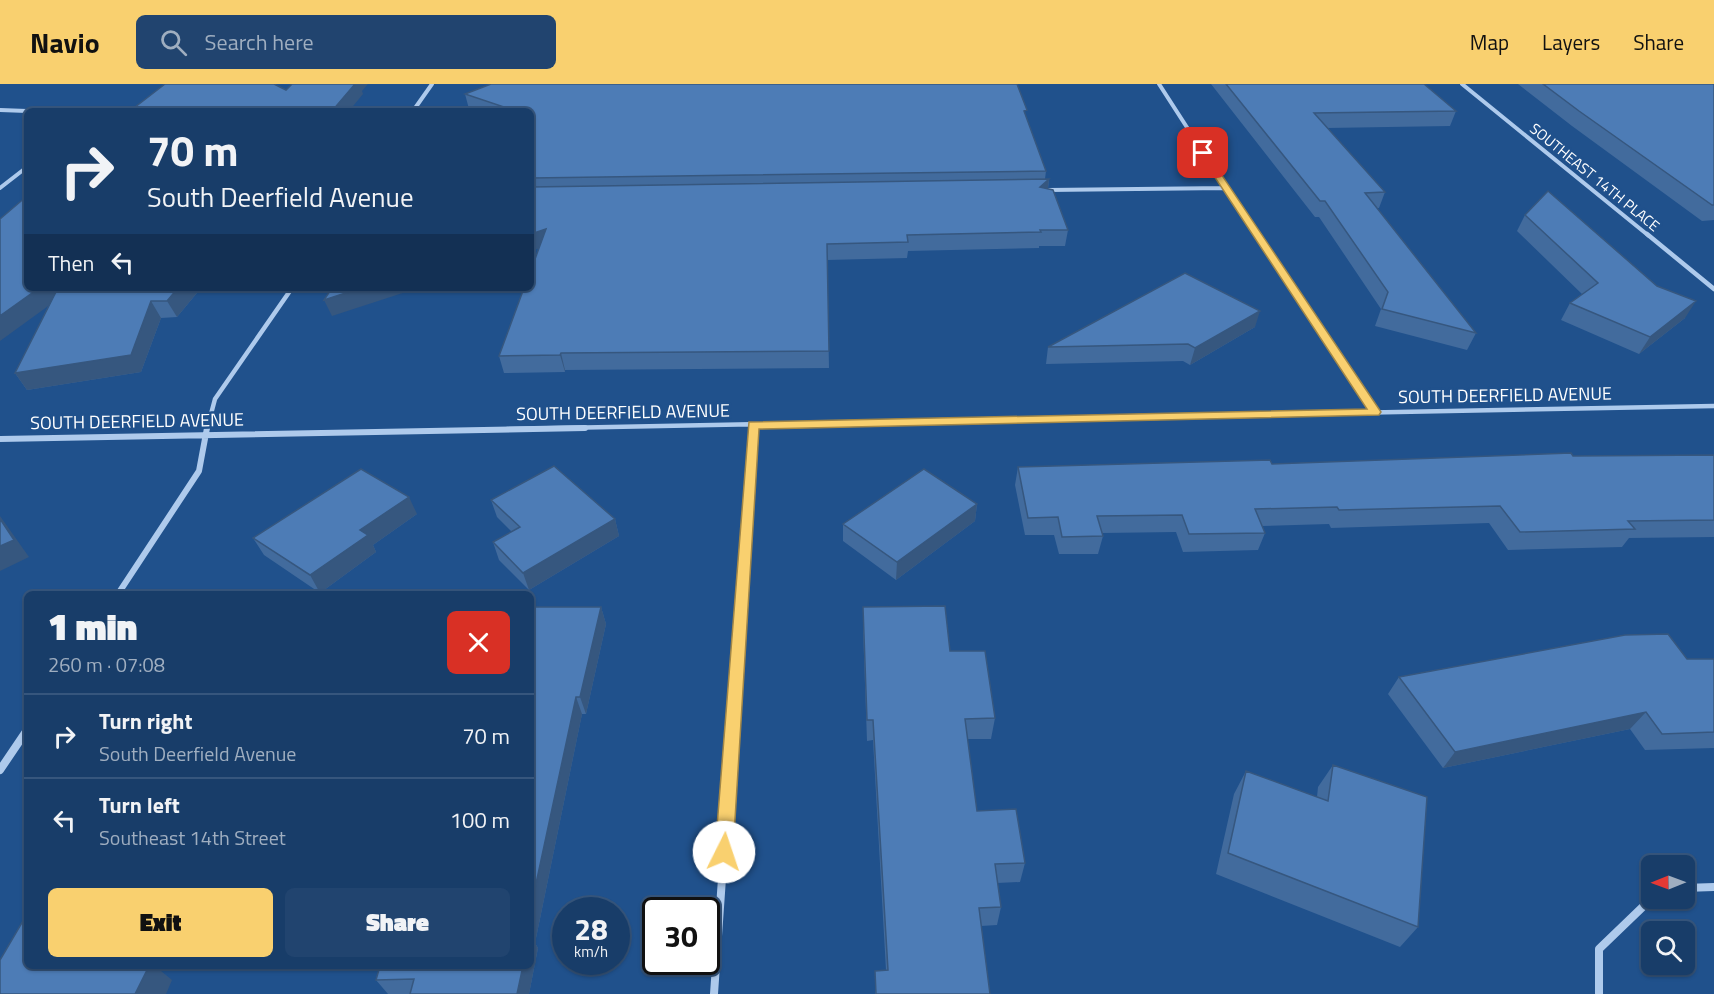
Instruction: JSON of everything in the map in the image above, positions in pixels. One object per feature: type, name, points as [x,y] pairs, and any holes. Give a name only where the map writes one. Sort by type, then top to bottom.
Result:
[{"type":"street","points":[[415,108],[432,84]]},
{"type":"street","points":[[1159,84],[1225,188],[1375,412]]},
{"type":"street","name":"SOUTHEAST 14TH PLACE","points":[[1462,84],[1714,290]]},
{"type":"street","points":[[0,110],[24,111]]},
{"type":"street","points":[[0,188],[24,169]]},
{"type":"street","points":[[1046,190],[1225,188]]},
{"type":"street","points":[[120,591],[199,471],[205,435],[215,399],[290,291]]},
{"type":"street","name":"SOUTH DEERFIELD AVENUE","points":[[0,439],[1714,406]]},
{"type":"street","points":[[714,994],[753,425]]},
{"type":"street","points":[[0,770],[24,734]]},
{"type":"street","points":[[1695,888],[1714,887]]},
{"type":"street","points":[[1599,994],[1599,949],[1641,909]]},
{"type":"building","points":[[165,84],[274,84],[286,90],[292,84],[355,84],[335,108],[134,108]]},
{"type":"building","points":[[491,84],[1017,84],[1027,110],[1024,111],[1046,171],[534,178],[534,108],[507,108],[465,94]]},
{"type":"building","points":[[1226,84],[1424,84],[1456,111],[1314,113],[1385,192],[1365,193],[1476,333],[1382,309],[1388,292],[1325,201],[1320,201]]},
{"type":"building","points":[[1543,84],[1714,84],[1714,205],[1579,111]]},
{"type":"building","points":[[1049,179],[1040,187],[1053,190],[1068,230],[907,235],[908,242],[827,244],[829,351],[561,353],[560,355],[499,356],[523,291],[534,291],[534,262],[546,229],[534,233],[534,187]]},
{"type":"building","points":[[1548,191],[1657,286],[1696,301],[1650,337],[1570,303],[1598,283],[1525,215]]},
{"type":"building","points":[[24,199],[24,291],[35,291],[0,316],[0,219]]},
{"type":"building","points":[[1185,273],[1260,311],[1195,348],[1188,344],[1048,347]]},
{"type":"building","points":[[56,291],[175,291],[167,301],[151,301],[131,355],[15,373]]},
{"type":"building","points":[[330,291],[352,291],[324,300]]},
{"type":"building","points":[[1571,453],[1573,456],[1714,455],[1714,520],[1628,521],[1635,529],[1520,532],[1500,506],[1339,510],[1337,507],[1255,509],[1265,533],[1189,534],[1182,515],[1097,516],[1103,536],[1062,537],[1058,517],[1028,518],[1018,467],[1270,460],[1272,464]]},
{"type":"building","points":[[554,466],[615,519],[523,573],[493,542],[520,527],[491,500]]},
{"type":"building","points":[[361,469],[409,497],[360,530],[368,535],[310,575],[253,538]]},
{"type":"building","points":[[924,469],[977,504],[897,562],[843,524]]},
{"type":"building","points":[[0,519],[14,540],[0,546]]},
{"type":"building","points":[[945,606],[950,651],[985,651],[995,718],[965,719],[977,811],[1016,809],[1025,863],[995,864],[1001,907],[979,908],[990,994],[876,994],[875,971],[888,970],[873,720],[867,720],[863,607]]},
{"type":"building","points":[[534,607],[601,607],[580,697],[576,697],[534,893]]},
{"type":"building","points":[[1668,634],[1687,659],[1714,659],[1714,732],[1662,734],[1646,712],[1455,752],[1399,677],[1625,635]]},
{"type":"building","points":[[1333,765],[1427,797],[1418,927],[1228,853],[1246,771],[1328,801]]},
{"type":"building","points":[[24,919],[24,969],[148,969],[135,994],[0,994],[0,960]]},
{"type":"building","points":[[379,969],[522,969],[517,994],[410,994],[414,979],[376,980]]},
{"type":"route","points":[[724,852],[753,425],[1375,412],[1203,153]]}]
